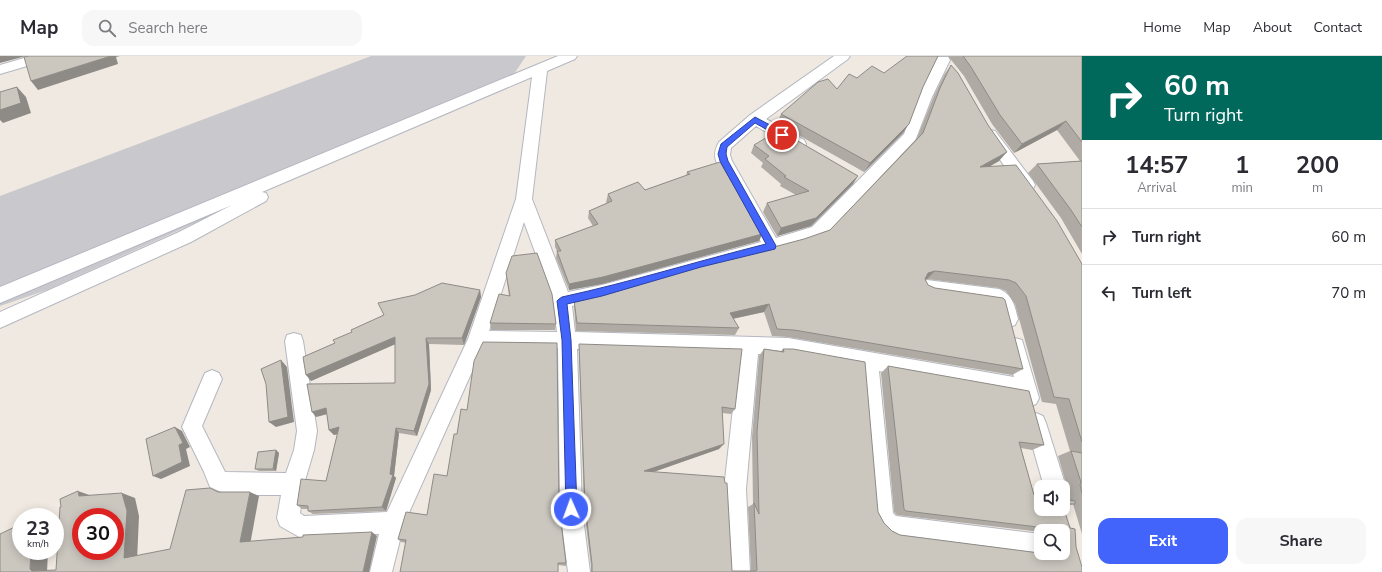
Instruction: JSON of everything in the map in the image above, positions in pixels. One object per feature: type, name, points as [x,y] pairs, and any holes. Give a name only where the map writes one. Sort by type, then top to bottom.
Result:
[{"type":"street","points":[[0,70],[46,56]]},
{"type":"street","points":[[0,295],[570,56]]},
{"type":"street","points":[[772,246],[724,161],[722,154],[724,146],[755,119],[844,56]]},
{"type":"street","points":[[941,58],[954,75]]},
{"type":"street","points":[[562,301],[602,292],[809,236],[818,232],[858,178],[910,137],[941,58]]},
{"type":"street","points":[[381,572],[393,523],[477,339],[524,199],[540,69]]},
{"type":"street","points":[[755,119],[810,151]]},
{"type":"street","points":[[982,123],[1036,198]]},
{"type":"street","points":[[0,320],[185,237],[358,145]]},
{"type":"street","points":[[524,199],[562,301],[567,340],[571,509],[579,572]]},
{"type":"street","points":[[927,287],[999,297],[1005,304],[1026,388],[1053,480]]},
{"type":"street","points":[[477,339],[788,346],[1026,388]]},
{"type":"street","points":[[294,341],[307,431],[304,450],[293,484],[288,518],[302,527],[393,523]]},
{"type":"street","points":[[739,572],[735,489],[750,346]]},
{"type":"street","points":[[868,359],[882,515],[884,520],[891,526],[1034,544]]},
{"type":"street","points":[[212,379],[192,426],[213,468],[217,480],[228,484],[293,484]]},
{"type":"building","points":[[111,56],[31,81],[24,57]]},
{"type":"building","points":[[907,56],[938,56],[923,87],[909,124],[870,163],[781,114],[818,82],[828,79],[837,89],[849,74],[857,78],[872,66],[884,73]]},
{"type":"building","points":[[963,56],[1082,56],[1082,142],[1066,121],[1022,144],[1000,115]]},
{"type":"building","points":[[951,65],[958,73],[988,125],[1007,152],[980,167],[1016,165],[1057,221],[1082,264],[1082,442],[1069,399],[1054,397],[1026,296],[1016,283],[1009,280],[935,271],[928,273],[925,279],[928,285],[935,288],[1003,298],[1005,300],[1023,369],[794,330],[777,329],[769,304],[730,313],[739,328],[577,323],[574,300],[804,239],[830,230],[923,133],[940,88]]},
{"type":"building","points":[[17,87],[21,103],[0,110],[0,92]]},
{"type":"building","points":[[779,130],[858,176],[816,218],[781,228],[767,203],[809,191],[784,177],[786,176],[765,159],[769,156],[754,145]]},
{"type":"building","points":[[1082,161],[1082,227],[1037,164]]},
{"type":"building","points":[[720,162],[762,234],[603,277],[569,284],[557,251],[561,251],[555,240],[598,224],[589,211],[612,201],[608,194],[638,182],[645,190],[690,174],[687,172]]},
{"type":"building","points":[[537,253],[552,294],[556,324],[490,323],[499,294],[510,296],[506,273],[512,256]]},
{"type":"building","points":[[442,283],[480,290],[462,338],[426,338],[429,384],[414,431],[396,428],[390,474],[393,475],[382,507],[308,511],[308,506],[297,505],[301,479],[326,481],[339,427],[329,430],[326,408],[312,412],[307,384],[395,383],[395,337],[306,375],[303,357],[335,343],[333,340],[384,315],[378,303],[415,295]]},
{"type":"building","points":[[483,342],[557,343],[559,506],[566,563],[558,563],[558,572],[400,572],[406,540],[398,539],[406,512],[427,515],[434,474],[447,476],[454,434],[457,434],[461,409],[467,410],[474,361]]},
{"type":"building","points":[[579,344],[742,349],[735,409],[722,407],[724,444],[644,471],[724,477],[725,483],[727,483],[732,571],[756,571],[754,503],[759,514],[757,432],[764,349],[784,352],[783,349],[793,349],[865,362],[878,512],[884,523],[892,531],[900,535],[1034,552],[1034,560],[1070,560],[1070,528],[1075,529],[1076,547],[1082,572],[592,572],[585,505]]},
{"type":"building","points":[[281,360],[288,417],[269,422],[266,384],[261,369]]},
{"type":"building","points":[[888,366],[1029,391],[1044,445],[1019,442],[1034,495],[1034,516],[1066,516],[1069,524],[1034,524],[1034,527],[906,511],[904,509]]},
{"type":"building","points":[[175,427],[183,443],[179,445],[182,462],[153,476],[146,439]]},
{"type":"building","points":[[276,450],[273,469],[255,469],[258,452]]},
{"type":"building","points":[[1071,451],[1082,453],[1082,493],[1080,485],[1081,482]]},
{"type":"building","points":[[210,488],[218,492],[250,492],[240,542],[303,537],[303,535],[372,532],[363,572],[0,572],[0,534],[12,528],[12,560],[30,560],[30,569],[32,571],[56,570],[57,560],[64,560],[64,508],[60,508],[60,499],[78,491],[79,496],[122,493],[127,511],[124,558],[170,549],[186,490]]},
{"type":"building","points":[[1070,500],[1075,501],[1075,504],[1070,504]]},
{"type":"runway","points":[[0,252],[473,56]]},
{"type":"route","points":[[571,509],[567,340],[562,301],[602,292],[772,246],[724,161],[722,154],[724,146],[755,119],[782,135]]}]
